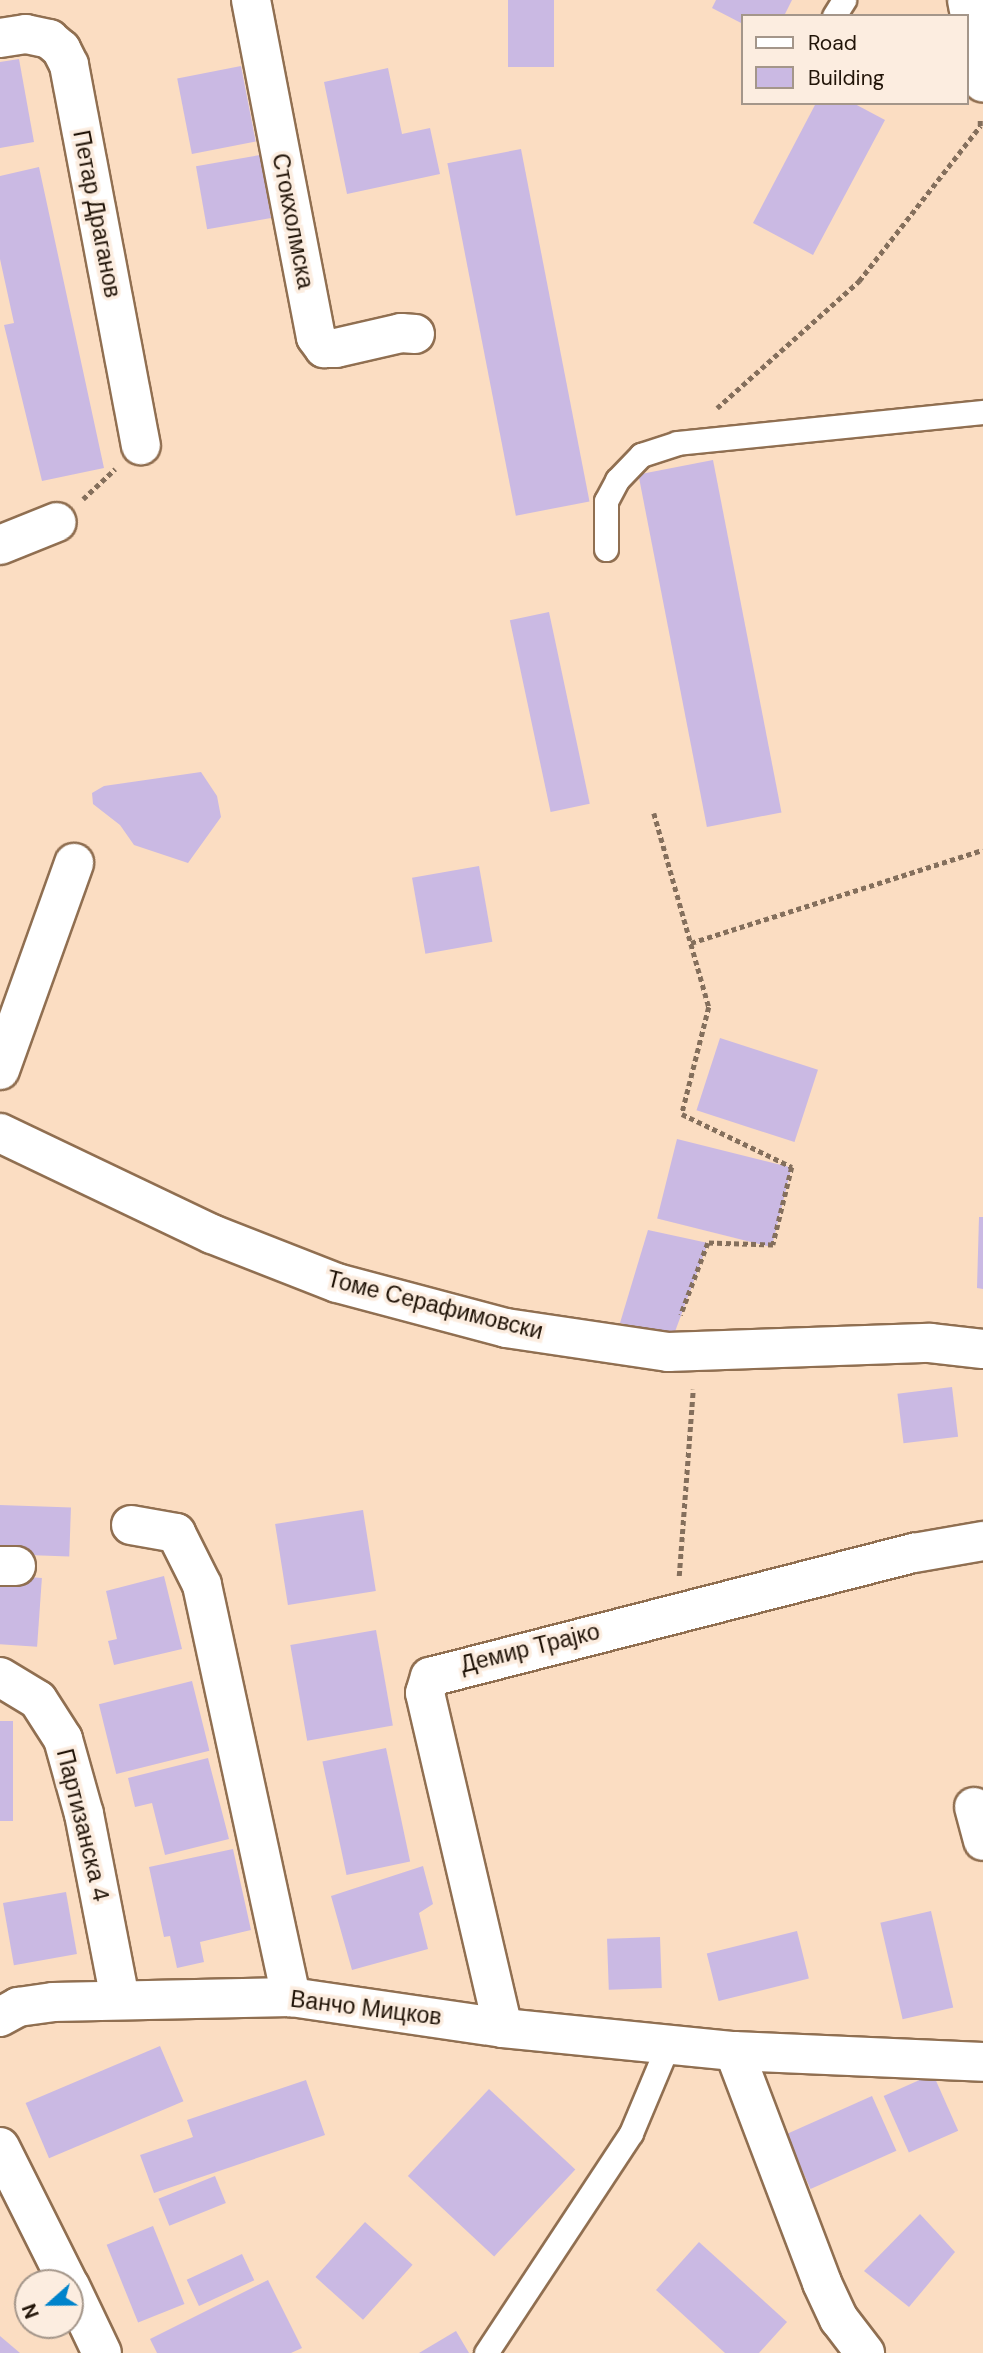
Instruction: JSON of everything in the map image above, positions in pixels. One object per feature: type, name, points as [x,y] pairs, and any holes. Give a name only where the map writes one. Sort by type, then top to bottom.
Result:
[{"type":"street","name":"Стокхолмска","points":[[251,0],[316,337],[324,348],[335,348],[401,333],[415,334]]},
{"type":"street","points":[[967,0],[981,71]]},
{"type":"street","name":"Петар Драганов","points":[[0,38],[26,34],[49,39],[61,49],[69,65],[141,445]]},
{"type":"street","points":[[0,545],[57,522]]},
{"type":"street","points":[[0,1070],[75,863]]},
{"type":"street","name":"Томе Серафимовски","points":[[0,1133],[212,1234],[337,1283],[506,1328],[682,1352],[930,1343],[983,1349]]},
{"type":"street","points":[[131,1525],[176,1533],[202,1585],[290,1997]]},
{"type":"street","name":"Демир Трајко","points":[[503,2028],[425,1693],[430,1677],[914,1553],[983,1541]]},
{"type":"street","name":"Партизанска 4","points":[[0,1676],[38,1700],[63,1739],[87,1827],[120,2000]]},
{"type":"street","name":"Ванчо Мицков","points":[[0,2017],[36,2004],[290,1997],[503,2028],[668,2045],[734,2051],[983,2062]]},
{"type":"street","points":[[734,2051],[822,2283],[839,2319],[865,2353]]},
{"type":"street","points":[[0,2147],[61,2269]]},
{"type":"street","points":[[84,2316],[102,2353]]},
{"type":"lane","points":[[606,549],[606,501],[617,480],[641,456],[677,443],[983,412]]},
{"type":"lane","points":[[486,2353],[631,2133],[668,2045]]},
{"type":"path","points":[[677,443],[859,281],[980,126],[981,71]]},
{"type":"path","points":[[57,522],[141,445]]},
{"type":"path","points":[[654,813],[709,1007],[682,1114],[792,1167],[773,1245],[708,1243],[682,1352],[676,1612]]},
{"type":"path","points":[[691,943],[983,849]]},
{"type":"building","points":[[508,0],[554,0],[554,67],[508,67]]},
{"type":"building","points":[[716,0],[792,0],[785,14],[741,14],[741,23],[712,8]]},
{"type":"building","points":[[19,59],[34,142],[0,148],[0,62]]},
{"type":"building","points":[[241,66],[256,142],[192,154],[177,78]]},
{"type":"building","points":[[388,68],[402,134],[430,128],[440,174],[347,194],[324,82]]},
{"type":"building","points":[[815,105],[857,105],[885,120],[813,255],[753,223]]},
{"type":"building","points":[[521,149],[590,501],[516,516],[447,163]]},
{"type":"building","points":[[260,155],[271,218],[207,229],[196,166]]},
{"type":"building","points":[[39,167],[104,468],[42,481],[4,325],[14,323],[0,259],[0,176]]},
{"type":"building","points":[[713,460],[782,812],[707,827],[638,475]]},
{"type":"building","points":[[549,612],[590,804],[551,812],[510,620]]},
{"type":"building","points":[[201,772],[217,796],[221,817],[188,863],[134,845],[120,825],[93,804],[92,793],[104,786]]},
{"type":"building","points":[[479,866],[492,942],[425,954],[412,878]]},
{"type":"building","points":[[720,1038],[818,1070],[794,1142],[697,1110]]},
{"type":"building","points":[[677,1139],[791,1168],[772,1247],[657,1219]]},
{"type":"building","points":[[979,1217],[983,1217],[983,1289],[977,1288]]},
{"type":"building","points":[[648,1230],[708,1243],[673,1337],[620,1323]]},
{"type":"building","points":[[952,1387],[958,1437],[904,1443],[897,1394]]},
{"type":"building","points":[[0,1505],[71,1507],[69,1556],[0,1554]]},
{"type":"building","points":[[363,1510],[376,1591],[288,1605],[275,1524]]},
{"type":"building","points":[[0,1575],[42,1578],[37,1647],[0,1644]]},
{"type":"building","points":[[164,1576],[182,1649],[114,1665],[108,1641],[117,1639],[106,1591]]},
{"type":"building","points":[[376,1630],[393,1726],[307,1741],[290,1645]]},
{"type":"building","points":[[192,1681],[209,1751],[116,1774],[99,1704]]},
{"type":"building","points":[[0,1721],[13,1721],[13,1821],[0,1821]]},
{"type":"building","points":[[386,1748],[410,1861],[347,1875],[322,1762]]},
{"type":"building","points":[[208,1758],[229,1839],[165,1855],[152,1803],[135,1807],[128,1778]]},
{"type":"building","points":[[233,1849],[251,1930],[200,1942],[204,1962],[177,1968],[170,1936],[164,1937],[149,1867]]},
{"type":"building","points":[[423,1866],[433,1904],[419,1913],[428,1949],[352,1970],[331,1896]]},
{"type":"building","points":[[66,1892],[77,1954],[14,1965],[3,1903]]},
{"type":"building","points":[[931,1911],[953,2007],[903,2019],[880,1923]]},
{"type":"building","points":[[797,1931],[809,1979],[719,2001],[707,1953]]},
{"type":"building","points":[[660,1937],[662,1988],[609,1990],[607,1939]]},
{"type":"building","points":[[160,2046],[183,2101],[49,2158],[26,2103]]},
{"type":"building","points":[[933,2074],[958,2131],[909,2153],[884,2096]]},
{"type":"building","points":[[306,2080],[325,2135],[154,2193],[140,2155],[193,2137],[187,2120]]},
{"type":"building","points":[[489,2089],[575,2169],[494,2257],[408,2176]]},
{"type":"building","points":[[872,2096],[896,2151],[811,2189],[786,2134]]},
{"type":"building","points":[[215,2176],[226,2203],[169,2226],[158,2199]]},
{"type":"building","points":[[920,2214],[955,2252],[909,2307],[864,2271]]},
{"type":"building","points":[[365,2222],[413,2265],[363,2320],[315,2277]]},
{"type":"building","points":[[153,2226],[184,2304],[138,2323],[107,2245]]},
{"type":"building","points":[[699,2242],[787,2322],[759,2353],[725,2353],[656,2290]]},
{"type":"building","points":[[242,2254],[254,2280],[199,2306],[187,2280]]},
{"type":"building","points":[[268,2280],[302,2348],[291,2353],[157,2353],[150,2339]]},
{"type":"building","points":[[456,2331],[469,2353],[419,2353]]},
{"type":"building","points":[[0,2336],[20,2353],[0,2353]]}]
